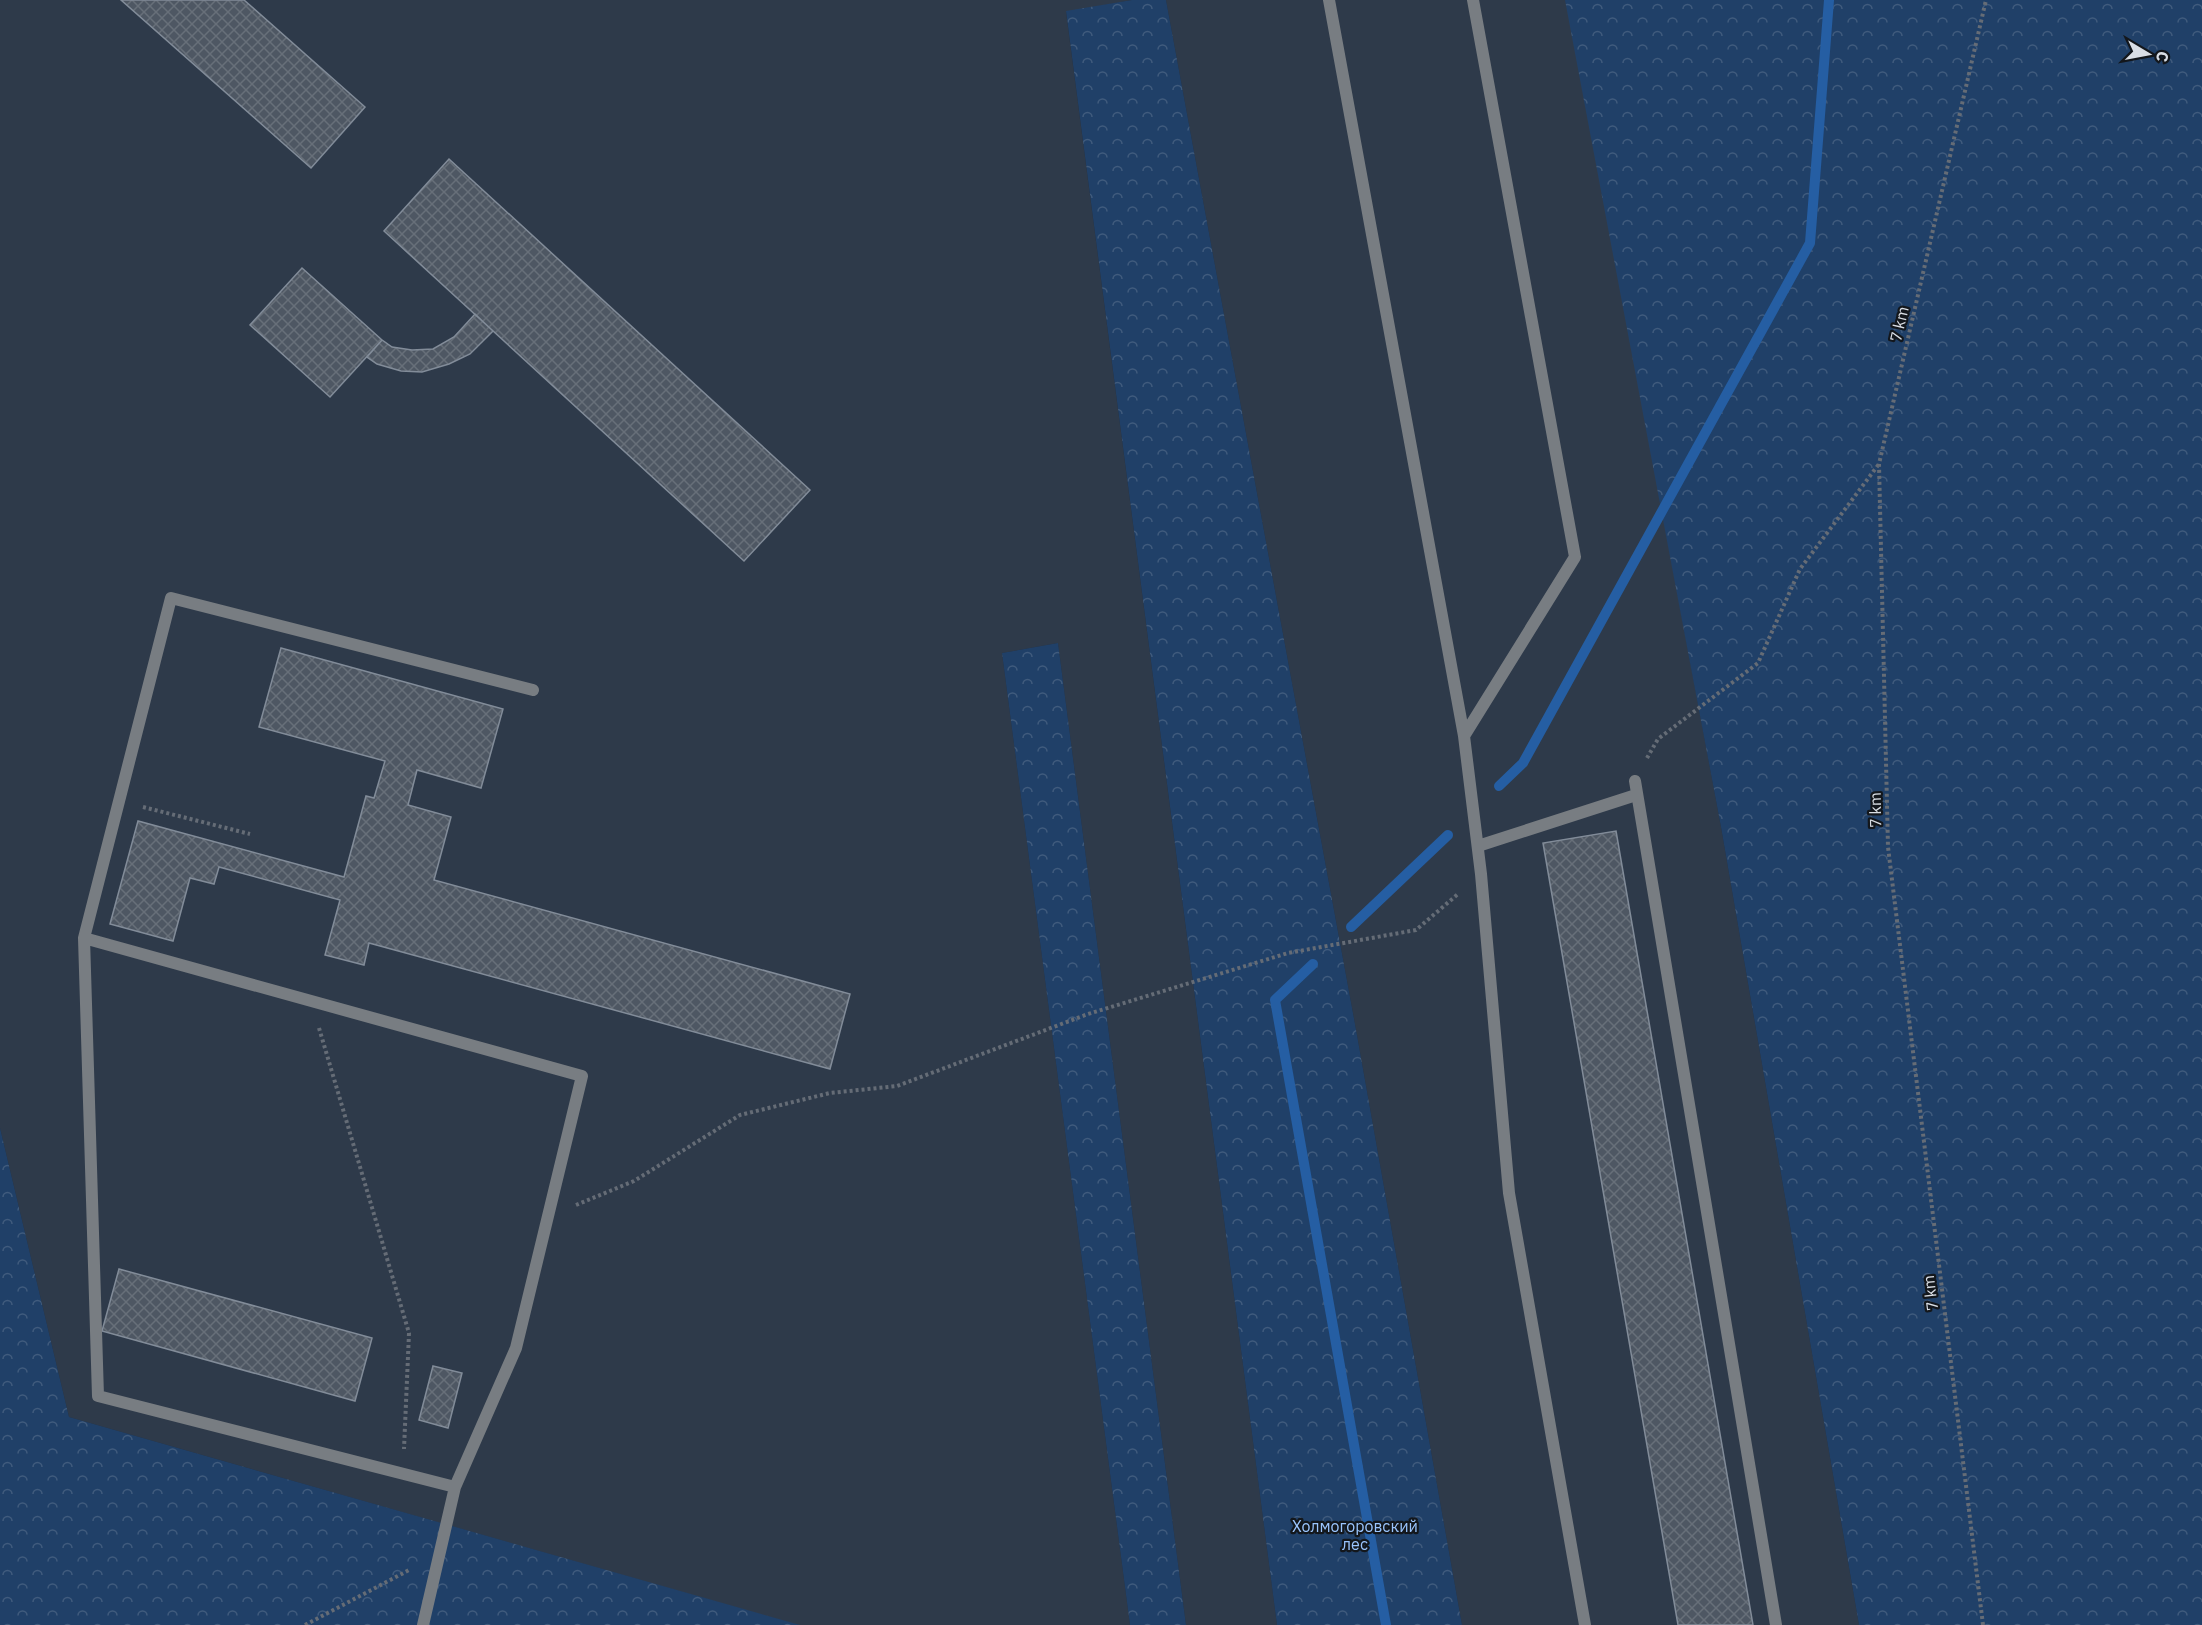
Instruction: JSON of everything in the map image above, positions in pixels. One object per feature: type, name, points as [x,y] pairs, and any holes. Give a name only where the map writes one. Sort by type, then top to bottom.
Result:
[{"type":"lane","points":[[1329,0],[1464,736],[1481,874],[1509,1193],[1585,1625]]},
{"type":"lane","points":[[1464,736],[1575,557],[1473,0]]},
{"type":"lane","points":[[455,1487],[98,1396],[84,938],[171,598],[533,690]]},
{"type":"lane","points":[[1635,781],[1776,1625]]},
{"type":"lane","points":[[1478,846],[1636,795]]},
{"type":"lane","points":[[84,938],[582,1076],[516,1348],[455,1487],[423,1625]]},
{"type":"path","name":"7 km","points":[[1983,1625],[1888,847],[1879,464],[1986,0]]},
{"type":"path","points":[[1635,781],[1658,739],[1758,663],[1800,569],[1879,464]]},
{"type":"path","points":[[119,801],[250,834]]},
{"type":"path","points":[[548,1217],[634,1181],[740,1114],[830,1093],[897,1086],[1088,1014],[1288,953],[1416,930],[1481,874]]},
{"type":"path","points":[[310,1000],[409,1333],[403,1473]]},
{"type":"path","points":[[305,1625],[441,1553]]},
{"type":"shaded area","points":[[0,0],[1132,0],[1066,12],[1277,1625],[1186,1625],[1058,643],[1002,653],[1130,1625],[798,1625],[69,1417],[0,1128]]},
{"type":"shaded area","points":[[1166,0],[1567,0],[1721,827],[1859,1625],[1462,1625],[1355,1024]]},
{"type":"green space","name":"Холмогоровский лес","points":[[1132,0],[1166,0],[1355,1024],[1462,1625],[1277,1625],[1066,11]]},
{"type":"green space","points":[[1565,0],[2202,0],[2202,1625],[1859,1625],[1721,827]]},
{"type":"green space","points":[[1058,643],[1186,1625],[1130,1625],[1002,653]]},
{"type":"green space","points":[[0,1128],[69,1417],[800,1625],[0,1625]]},
{"type":"building","points":[[121,0],[244,0],[365,107],[311,168]]},
{"type":"building","points":[[449,159],[810,490],[744,561],[384,231]]},
{"type":"building","points":[[302,268],[382,340],[330,397],[250,325]]},
{"type":"building","points":[[475,314],[493,331],[470,354],[449,364],[422,372],[401,371],[377,364],[367,357],[382,340],[392,347],[412,350],[433,349],[454,337]]},
{"type":"building","points":[[281,648],[503,709],[481,788],[417,770],[408,805],[451,817],[434,880],[850,994],[830,1069],[369,943],[364,965],[325,955],[340,900],[219,867],[214,884],[190,878],[173,941],[110,924],[138,821],[344,877],[366,796],[374,798],[385,761],[259,727]]},
{"type":"building","points":[[1616,831],[1753,1625],[1678,1625],[1543,843]]},
{"type":"building","points":[[119,1269],[372,1338],[355,1401],[102,1331]]},
{"type":"building","points":[[433,1366],[462,1373],[448,1428],[419,1420]]},
{"type":"waterway","points":[[1499,786],[1523,763],[1810,243],[1829,0]]},
{"type":"waterway","points":[[1351,927],[1448,835]]},
{"type":"waterway","points":[[1313,964],[1275,1000],[1386,1625]]}]
